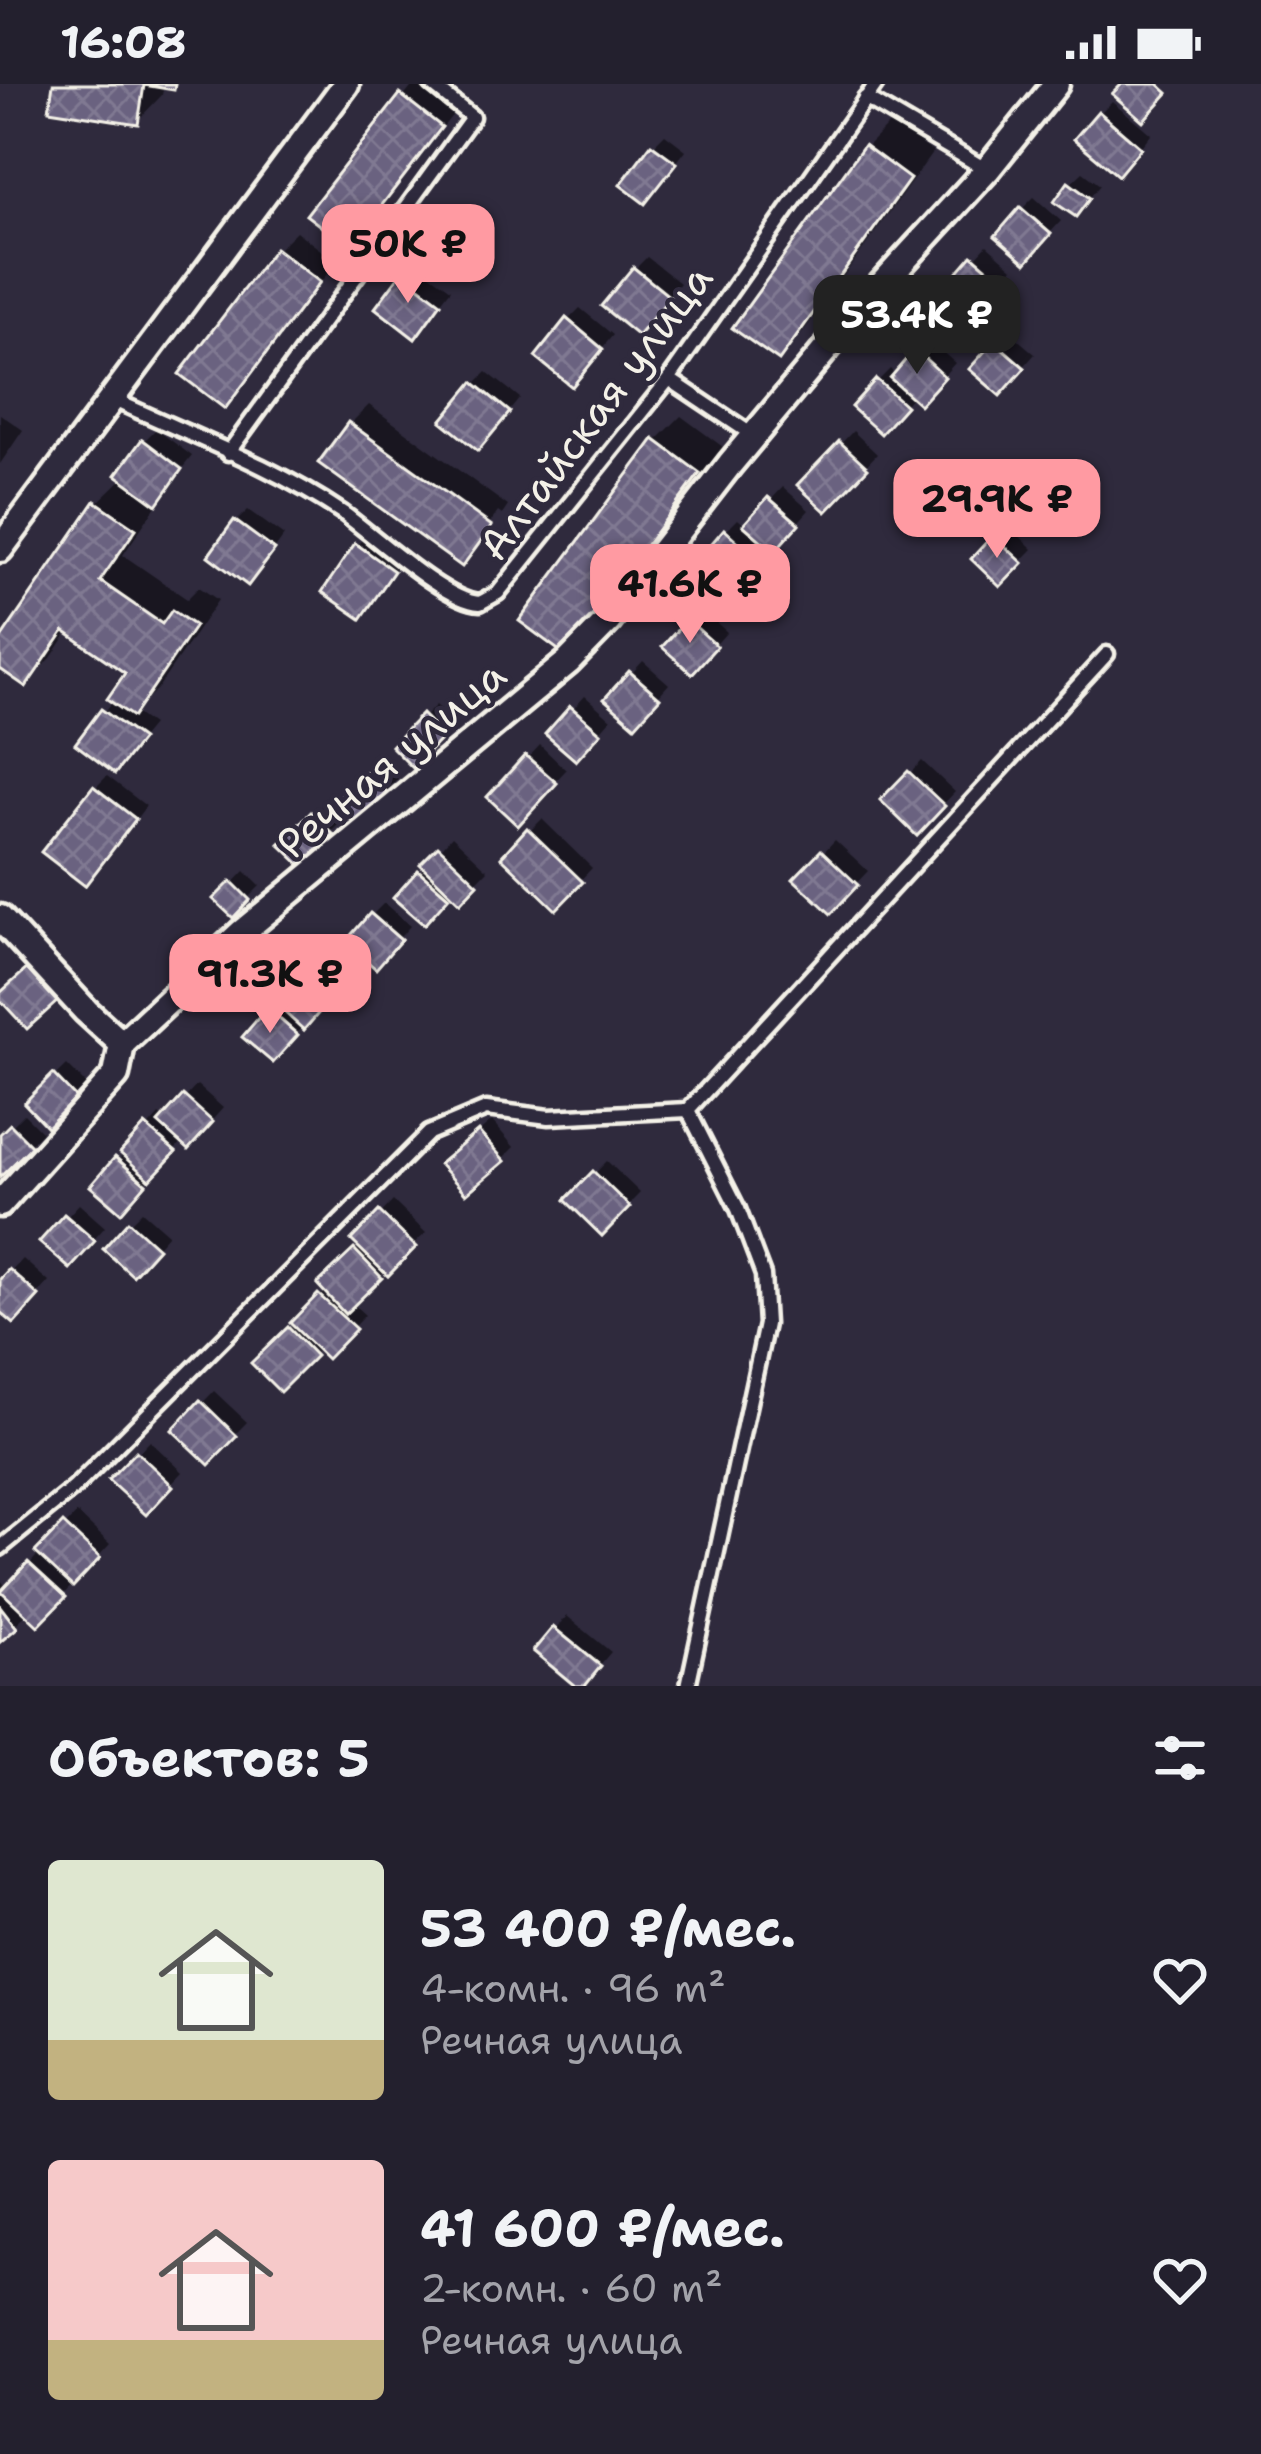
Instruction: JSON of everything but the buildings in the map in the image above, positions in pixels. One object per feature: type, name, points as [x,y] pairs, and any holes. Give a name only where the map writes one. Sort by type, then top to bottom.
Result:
[{"type":"street","points":[[0,549],[346,84]]},
{"type":"street","name":"Речная улица","points":[[0,1204],[116,1076],[122,1044],[242,933],[568,662],[609,620],[862,306],[986,170],[1056,84]]},
{"type":"street","points":[[0,918],[122,1044]]},
{"type":"lane","points":[[228,453],[472,117],[431,84]]},
{"type":"lane","name":"Алтайская улица","points":[[111,399],[277,473],[441,587],[480,603],[498,593],[669,379],[876,84]]},
{"type":"lane","points":[[865,98],[986,170]]},
{"type":"lane","points":[[669,379],[754,436]]},
{"type":"lane","points":[[0,1549],[74,1489],[429,1133],[485,1109],[549,1117],[688,1110],[1107,654]]},
{"type":"lane","points":[[688,1110],[738,1209],[763,1275],[766,1324],[688,1686]]}]
